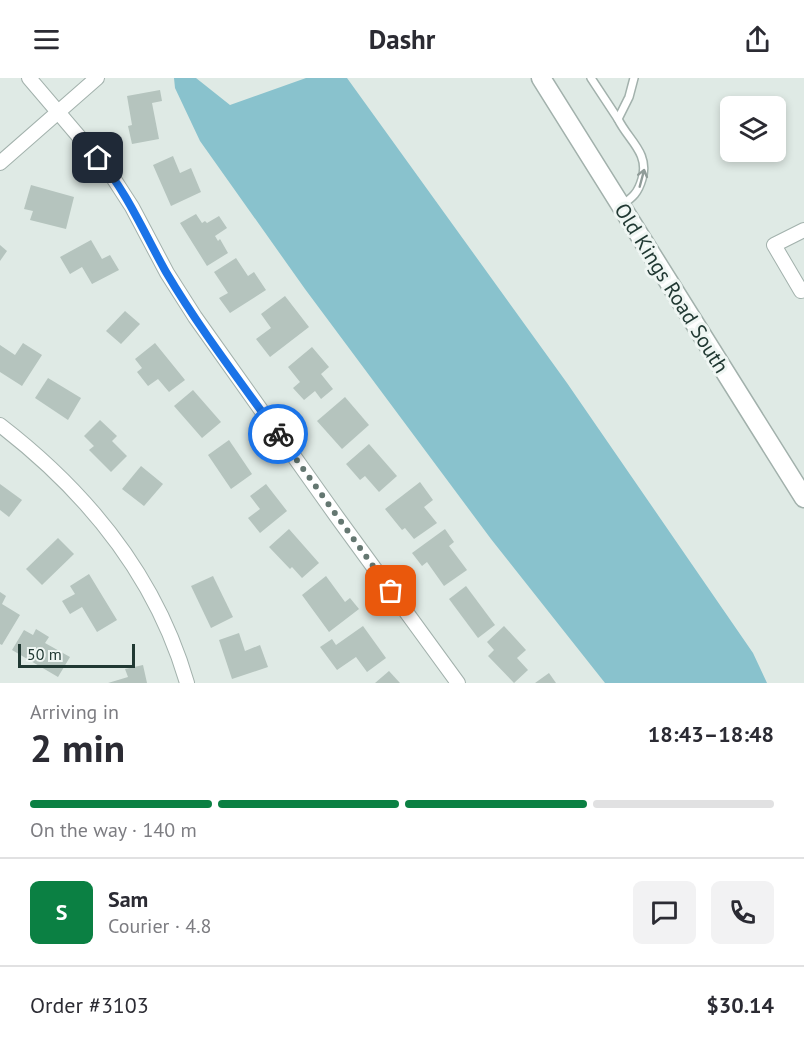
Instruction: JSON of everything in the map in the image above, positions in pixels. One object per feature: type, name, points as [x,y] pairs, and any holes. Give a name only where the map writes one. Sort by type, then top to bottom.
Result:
[{"type":"street","points":[[29,78],[111,173],[167,273],[195,317],[458,683]]},
{"type":"street","points":[[0,163],[97,78]]},
{"type":"street","name":"Old Kings Road South","points":[[541,78],[804,498]]},
{"type":"street","points":[[804,230],[774,245],[801,291],[804,290]]},
{"type":"street","points":[[0,425],[37,453],[107,528],[130,560],[158,610],[175,645],[187,683]]},
{"type":"lane","points":[[591,78],[641,154],[645,164],[637,194],[621,206]]},
{"type":"lane","points":[[618,118],[629,97],[634,78]]},
{"type":"water","points":[[174,78],[196,78],[230,105],[306,78],[347,78],[567,383],[753,653],[767,683],[605,683],[491,539],[305,289],[200,141],[175,88]]},
{"type":"building","points":[[160,90],[162,101],[152,103],[159,139],[132,144],[128,126],[132,125],[127,96]]},
{"type":"building","points":[[173,156],[180,173],[191,168],[201,192],[171,206],[153,165]]},
{"type":"building","points":[[31,185],[74,197],[66,229],[30,220],[33,211],[24,209]]},
{"type":"building","points":[[196,214],[202,223],[205,221],[207,223],[219,216],[227,228],[215,236],[218,241],[220,239],[228,253],[207,266],[180,223]]},
{"type":"building","points":[[91,240],[102,259],[110,255],[119,270],[92,284],[82,267],[70,274],[60,257]]},
{"type":"building","points":[[0,245],[7,251],[0,261]]},
{"type":"building","points":[[236,258],[248,276],[254,272],[266,290],[230,313],[219,298],[228,293],[214,272]]},
{"type":"building","points":[[285,296],[309,327],[270,357],[256,339],[271,328],[261,314]]},
{"type":"building","points":[[125,311],[140,324],[121,344],[106,331]]},
{"type":"building","points":[[23,343],[42,355],[22,386],[0,372],[0,345],[15,355]]},
{"type":"building","points":[[155,343],[185,380],[169,392],[158,379],[148,386],[137,372],[142,368],[135,359]]},
{"type":"building","points":[[312,347],[329,367],[321,374],[333,389],[321,399],[315,391],[304,400],[293,388],[300,382],[288,367]]},
{"type":"building","points":[[48,378],[81,398],[68,420],[35,398]]},
{"type":"building","points":[[193,390],[221,422],[202,438],[174,406]]},
{"type":"building","points":[[345,397],[369,425],[342,449],[317,421]]},
{"type":"building","points":[[100,420],[117,436],[112,441],[127,456],[111,472],[89,450],[94,446],[84,436]]},
{"type":"building","points":[[229,440],[252,474],[231,489],[208,455]]},
{"type":"building","points":[[369,444],[397,476],[379,492],[365,476],[360,480],[346,464]]},
{"type":"building","points":[[141,466],[163,484],[144,506],[122,489]]},
{"type":"building","points":[[420,482],[433,500],[424,507],[437,523],[414,539],[405,528],[402,530],[385,509]]},
{"type":"building","points":[[0,484],[22,500],[9,517],[0,510]]},
{"type":"building","points":[[266,484],[287,511],[260,533],[248,518],[260,509],[250,496]]},
{"type":"building","points":[[289,529],[319,563],[302,578],[269,547]]},
{"type":"building","points":[[445,529],[454,542],[449,546],[467,570],[444,586],[427,562],[422,566],[412,553]]},
{"type":"building","points":[[58,538],[74,554],[42,585],[26,569]]},
{"type":"building","points":[[89,574],[117,620],[97,632],[82,607],[70,614],[62,601],[75,594],[70,586]]},
{"type":"building","points":[[213,576],[233,617],[211,628],[191,586]]},
{"type":"building","points":[[326,576],[345,602],[350,598],[359,609],[329,632],[302,595]]},
{"type":"building","points":[[466,586],[495,625],[478,638],[449,599]]},
{"type":"building","points":[[0,592],[6,596],[2,604],[20,615],[2,645],[0,644]]},
{"type":"building","points":[[363,626],[386,658],[367,672],[356,657],[337,670],[320,647],[332,639],[336,645]]},
{"type":"building","points":[[504,626],[526,650],[517,658],[528,670],[514,683],[488,656],[494,650],[487,642]]},
{"type":"building","points":[[36,629],[49,637],[45,643],[70,657],[58,677],[12,650],[24,630],[33,635]]},
{"type":"building","points":[[239,633],[245,651],[260,645],[268,667],[232,679],[219,640]]},
{"type":"building","points":[[143,665],[147,683],[108,683],[128,677],[125,669]]},
{"type":"building","points":[[389,671],[400,683],[375,683]]},
{"type":"building","points":[[549,673],[556,683],[535,683]]},
{"type":"way so far","points":[[278,434],[391,591]]},
{"type":"route","points":[[98,158],[111,173],[132,207],[167,273],[195,317],[278,434]]}]
